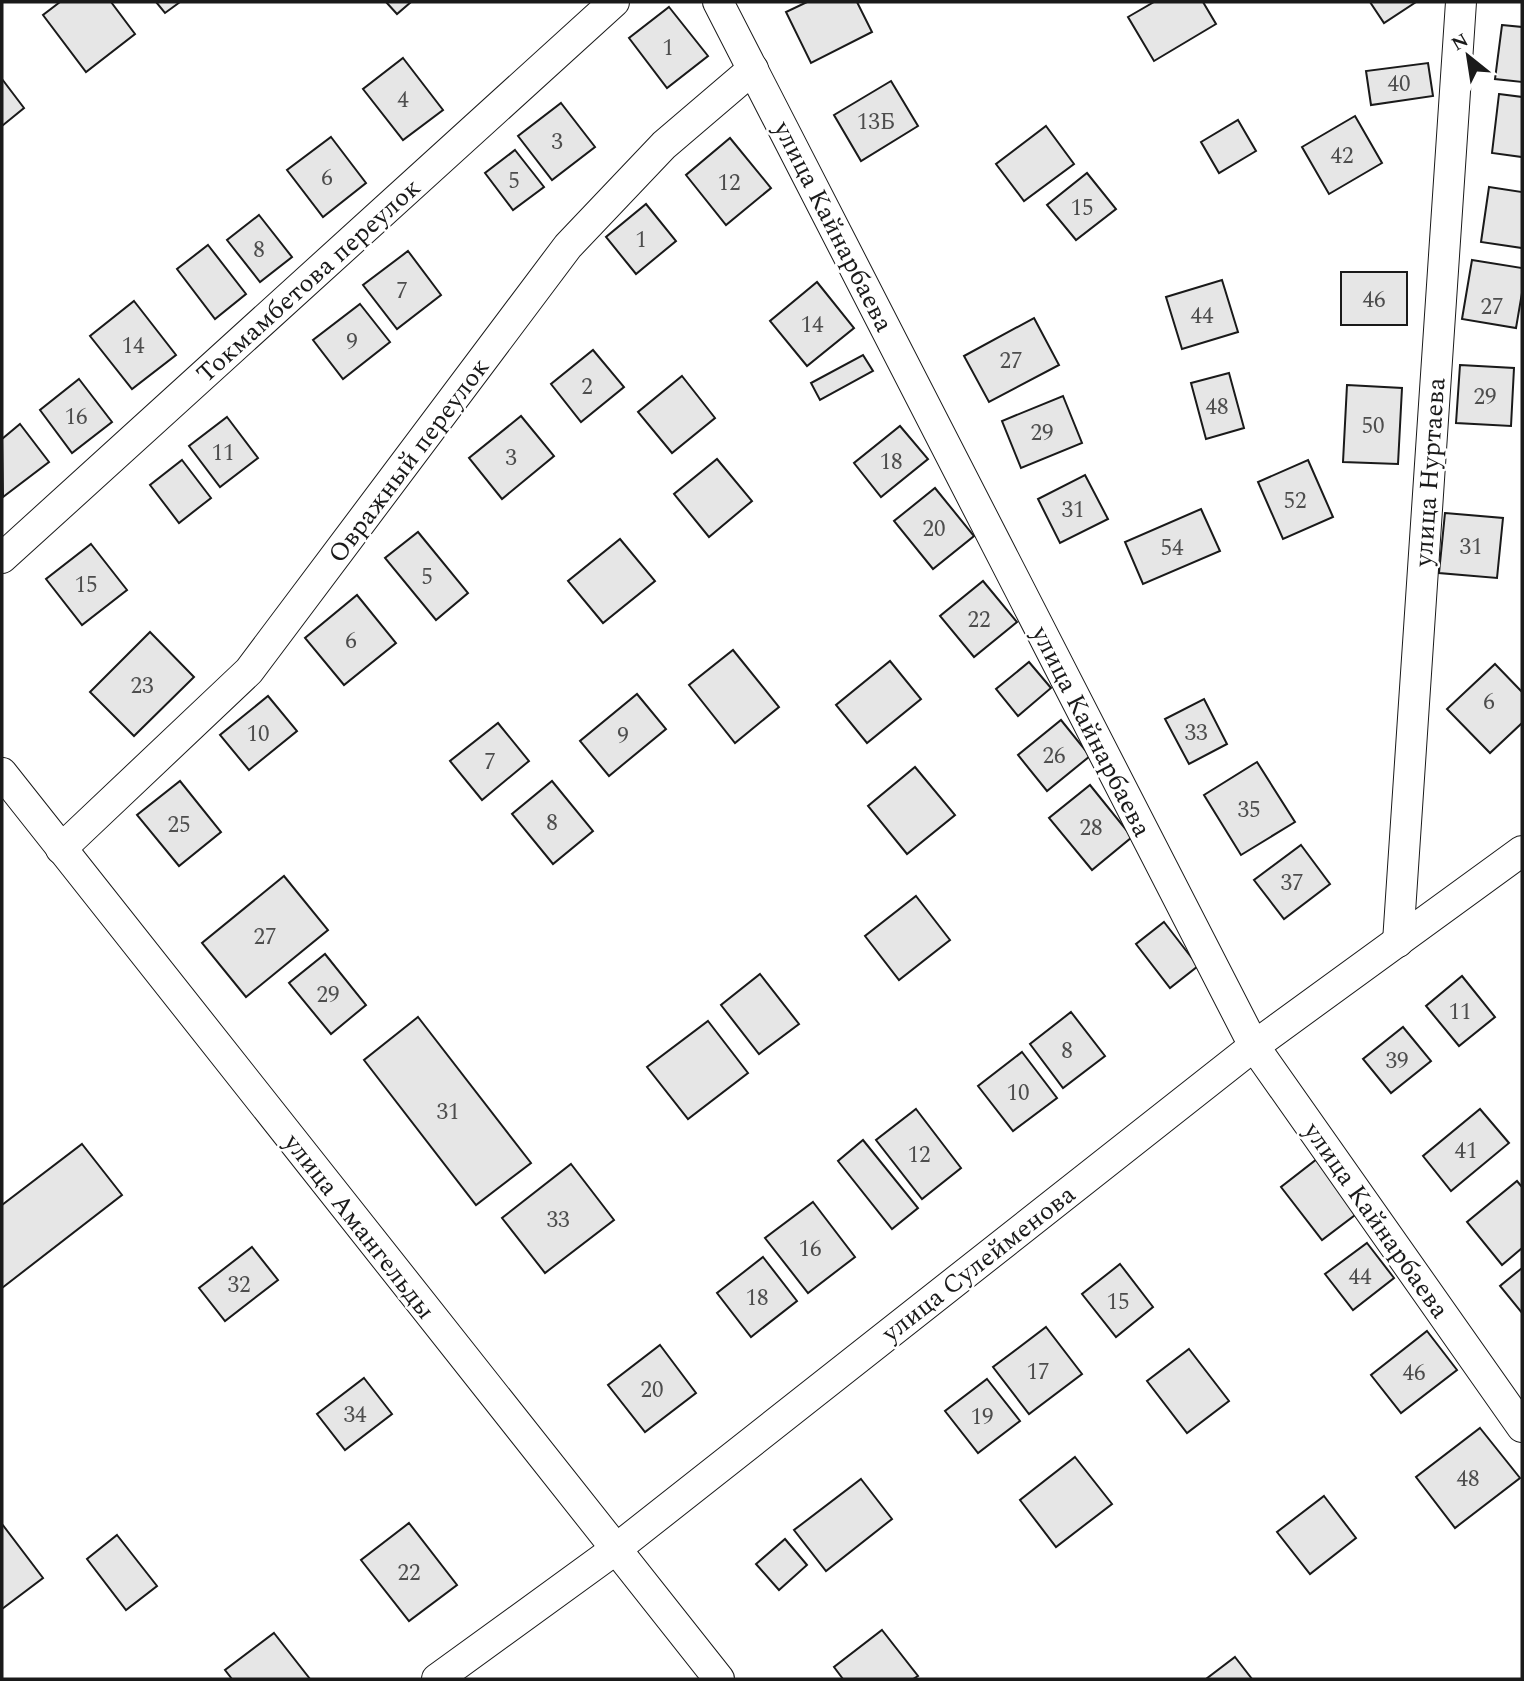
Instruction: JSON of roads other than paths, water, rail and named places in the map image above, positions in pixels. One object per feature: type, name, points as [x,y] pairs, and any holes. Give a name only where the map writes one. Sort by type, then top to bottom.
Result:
[{"type":"street","name":"Токмамбетова переулок","points":[[2,558],[614,2]]},
{"type":"street","name":"улица Кайнарбаева","points":[[718,2],[1254,1046],[1522,1427]]},
{"type":"street","name":"улица Нуртаева","points":[[1398,942],[1461,2]]},
{"type":"street","name":"Овражный переулок","points":[[61,849],[249,671],[568,246],[664,145],[753,69]]},
{"type":"street","name":"улица Амангельды","points":[[2,773],[719,1679]]},
{"type":"street","name":"улица Сулейменова","points":[[437,1679],[616,1549],[1254,1046],[1522,851]]}]
